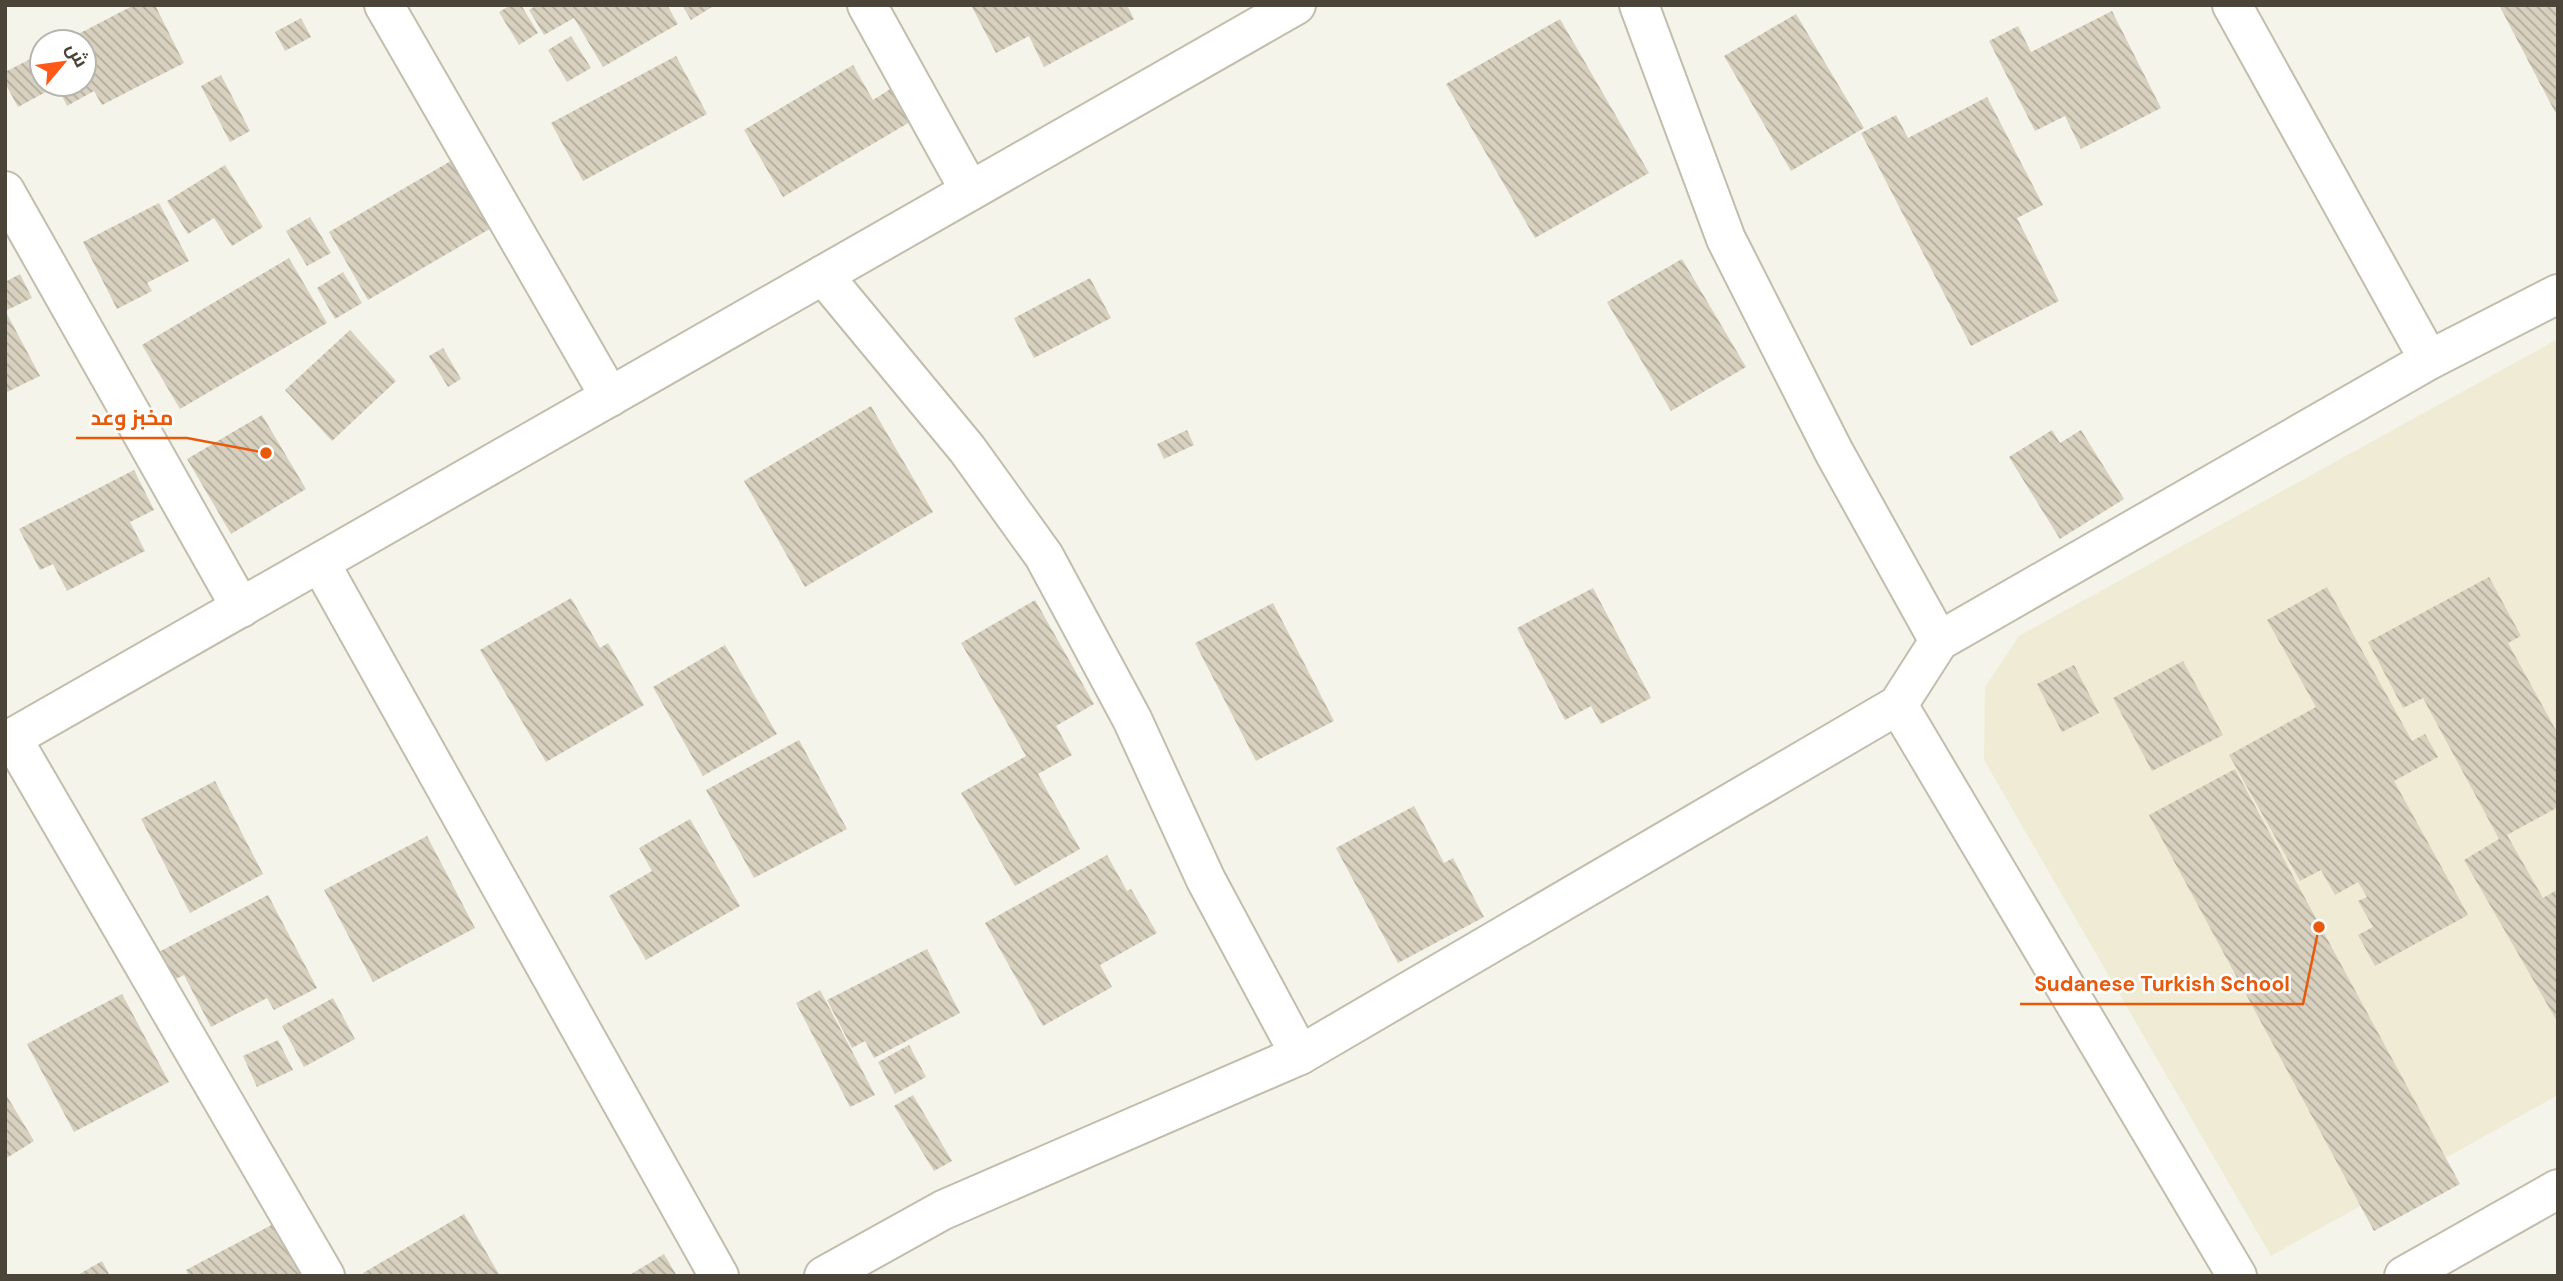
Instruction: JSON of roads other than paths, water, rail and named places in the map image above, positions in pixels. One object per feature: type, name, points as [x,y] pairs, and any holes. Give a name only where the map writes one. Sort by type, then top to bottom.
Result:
[{"type":"street","points":[[384,5],[610,397]]},
{"type":"street","points":[[867,5],[970,191]]},
{"type":"street","points":[[325,1276],[9,740],[1296,5]]},
{"type":"street","points":[[1639,5],[1726,239],[1834,452],[1938,641]]},
{"type":"street","points":[[2232,5],[2429,360]]},
{"type":"street","points":[[5,191],[241,608]]},
{"type":"street","points":[[823,275],[967,449],[1044,556],[1132,719],[1206,880],[1300,1055]]},
{"type":"street","points":[[824,1276],[943,1210],[1300,1055],[1898,705],[1938,641],[2429,360],[2558,294]]},
{"type":"street","points":[[320,563],[719,1276]]},
{"type":"street","points":[[1898,705],[2237,1276]]},
{"type":"street","points":[[2404,1276],[2558,1189]]},
{"type":"place","name":"مخبز وعد","points":[[266,453]]},
{"type":"place","name":"Sudanese Turkish School","points":[[2319,927]]}]
